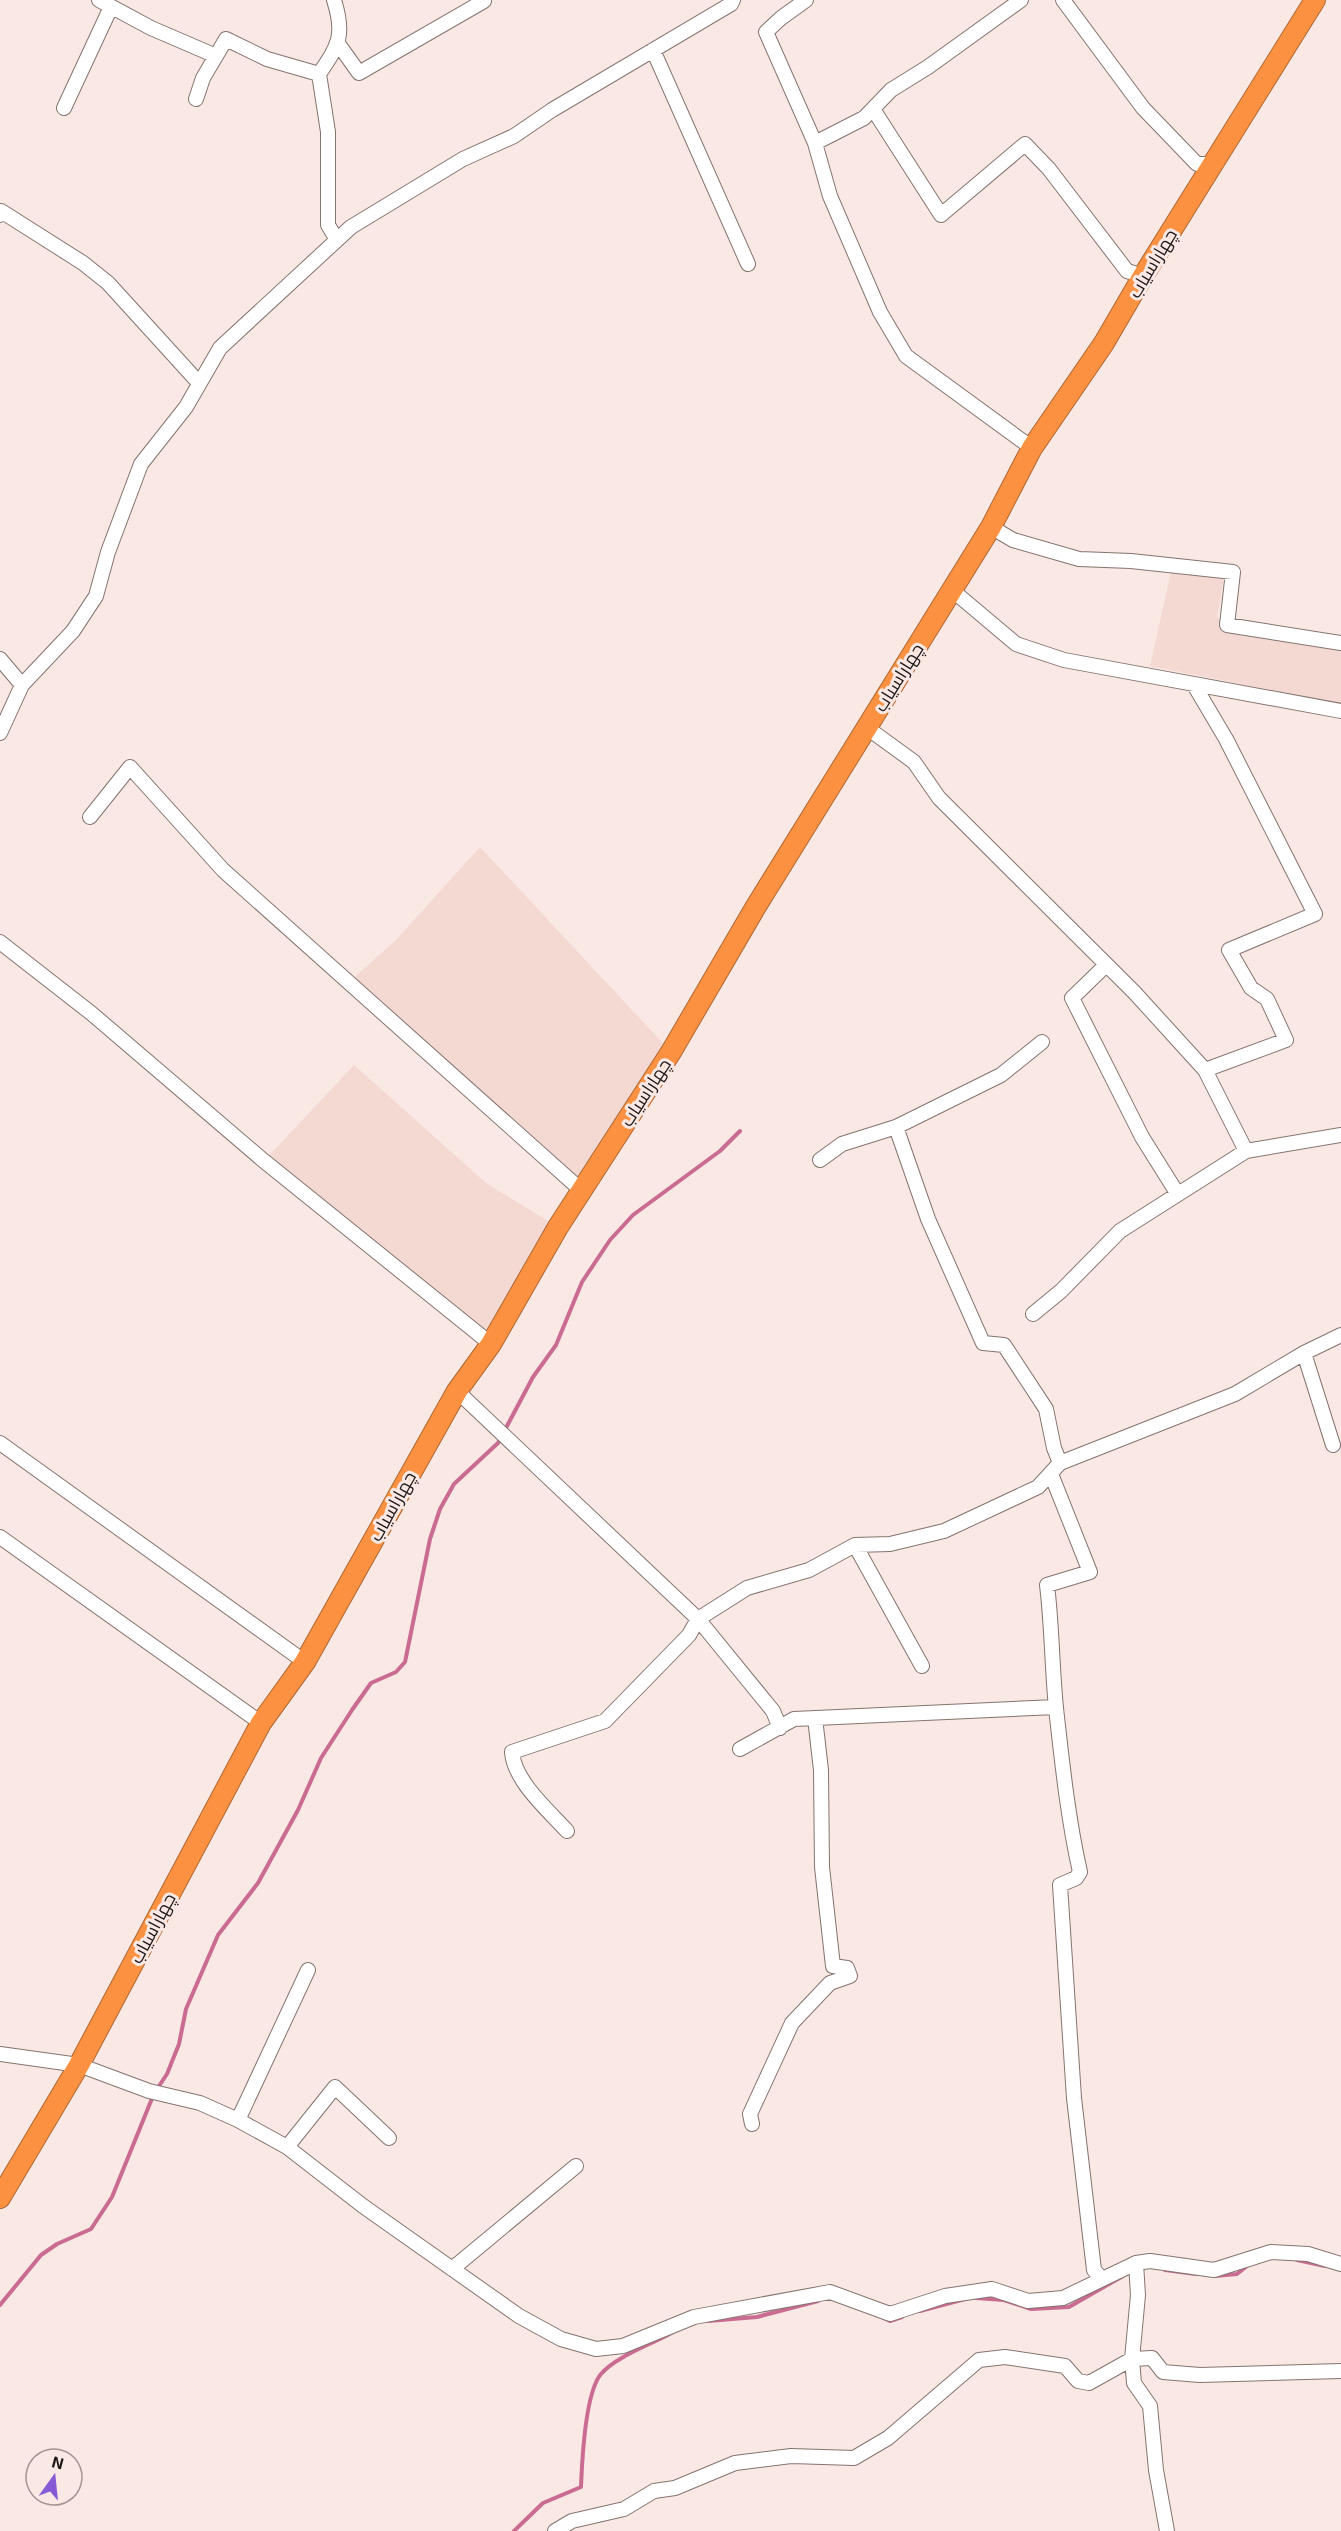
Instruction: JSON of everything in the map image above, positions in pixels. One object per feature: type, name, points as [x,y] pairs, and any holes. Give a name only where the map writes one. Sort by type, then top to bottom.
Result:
[{"type":"highway","name":"چهاراسیاب","points":[[0,2198],[79,2065],[261,1723],[305,1662],[457,1391],[491,1344],[581,1190],[671,1052],[755,908],[991,527],[1032,448],[1104,343],[1311,2]]},
{"type":"street","points":[[334,0],[340,20],[339,45],[319,74],[328,132],[328,225],[338,240]]},
{"type":"street","points":[[0,733],[22,685],[73,631],[96,596],[108,552],[141,464],[186,407],[220,348],[351,227],[463,159],[514,136],[552,110],[733,0]]},
{"type":"street","points":[[806,0],[766,32],[815,143],[830,196],[880,312],[906,356],[1032,448]]},
{"type":"street","points":[[815,143],[864,118],[891,90],[928,67],[1021,0]]},
{"type":"street","points":[[1063,0],[1143,108],[1197,164],[1213,164]]},
{"type":"street","points":[[339,45],[359,73],[484,1]]},
{"type":"street","points":[[64,108],[105,3],[151,28],[216,56]]},
{"type":"street","points":[[196,99],[203,78],[226,39],[267,59],[319,74]]},
{"type":"street","points":[[653,50],[748,264]]},
{"type":"street","points":[[873,109],[941,215],[1025,144],[1049,169],[1127,271],[1143,276]]},
{"type":"street","points":[[0,215],[1,211],[39,234],[108,283],[199,383]]},
{"type":"street","points":[[991,527],[1013,540],[1079,559],[1131,561],[1233,572],[1227,625],[1341,643]]},
{"type":"street","points":[[952,590],[1016,644],[1064,660],[1341,711]]},
{"type":"street","points":[[0,659],[22,685]]},
{"type":"street","points":[[1194,685],[1226,739],[1315,914],[1229,950],[1251,988],[1267,999],[1286,1040],[1205,1070]]},
{"type":"street","points":[[867,728],[914,762],[939,798],[1105,966],[1134,992],[1205,1070],[1246,1151]]},
{"type":"street","points":[[90,817],[130,767],[223,870],[581,1190]]},
{"type":"street","points":[[0,942],[91,1013],[264,1161],[491,1344]]},
{"type":"street","points":[[1105,966],[1072,998],[1142,1137],[1177,1193]]},
{"type":"street","points":[[820,1160],[842,1144],[896,1127],[1001,1075],[1041,1042]]},
{"type":"street","points":[[896,1127],[928,1219],[983,1343],[1004,1345],[1046,1409],[1054,1448],[1060,1463]]},
{"type":"street","points":[[1033,1314],[1061,1291],[1120,1231],[1166,1204],[1177,1193],[1246,1151],[1341,1135]]},
{"type":"street","points":[[567,1832],[527,1785],[513,1759],[512,1752],[605,1721],[689,1635],[698,1619],[747,1588],[809,1570],[855,1545],[890,1544],[944,1531],[1038,1487],[1060,1463],[1235,1395],[1304,1353],[1341,1335]]},
{"type":"street","points":[[1304,1353],[1333,1445]]},
{"type":"street","points":[[457,1391],[698,1619],[773,1711],[780,1728]]},
{"type":"street","points":[[0,1443],[305,1662]]},
{"type":"street","points":[[1051,1474],[1090,1572],[1047,1585],[1052,1625],[1056,1707],[1073,1844],[1080,1872],[1076,1878],[1060,1885],[1074,2098],[1094,2270],[1102,2279]]},
{"type":"street","points":[[0,1538],[261,1723]]},
{"type":"street","points":[[855,1545],[922,1666]]},
{"type":"street","points":[[740,1749],[794,1719],[1056,1707]]},
{"type":"street","points":[[752,2124],[750,2114],[760,2087],[792,2023],[830,1983],[850,1976],[847,1968],[833,1966],[822,1868],[821,1770],[814,1718]]},
{"type":"street","points":[[238,2120],[308,1970]]},
{"type":"street","points":[[0,2054],[79,2065],[149,2091],[200,2103],[238,2120],[287,2147],[363,2206],[530,2322],[561,2339],[596,2349],[623,2346],[694,2317],[830,2292],[890,2314],[945,2296],[993,2289],[1028,2301],[1063,2298],[1136,2263],[1150,2261],[1214,2270],[1270,2252],[1308,2254],[1341,2264]]},
{"type":"street","points":[[287,2147],[335,2087],[389,2138]]},
{"type":"street","points":[[452,2269],[576,2166]]},
{"type":"street","points":[[1136,2263],[1138,2295],[1132,2359],[1134,2383],[1150,2406],[1156,2470],[1167,2531]]},
{"type":"street","points":[[555,2531],[572,2521],[624,2509],[654,2491],[675,2488],[735,2463],[791,2456],[854,2458],[888,2438],[979,2360],[1005,2357],[1065,2366],[1078,2381],[1089,2383],[1132,2359],[1152,2358],[1163,2372],[1200,2375],[1341,2371]]},
{"type":"shaded area","points":[[1172,567],[1224,576],[1217,618],[1326,640],[1341,639],[1341,704],[1150,666]]},
{"type":"shaded area","points":[[480,847],[671,1052],[581,1190],[348,983],[396,940]]},
{"type":"shaded area","points":[[354,1065],[486,1183],[558,1227],[491,1344],[264,1161]]},
{"type":"waterway","points":[[157,2089],[167,2074],[179,2044],[186,2009],[218,1935],[258,1883],[298,1810],[321,1758],[352,1710],[371,1683],[396,1672],[405,1662],[430,1539],[440,1509],[454,1484],[498,1443],[533,1377],[556,1345],[582,1282],[610,1240],[633,1215],[720,1151],[740,1131]]},
{"type":"waterway","points":[[0,2305],[41,2255],[57,2244],[91,2229],[112,2197],[153,2096]]},
{"type":"waterway","points":[[1297,2260],[1325,2266]]},
{"type":"waterway","points":[[1215,2276],[1237,2274],[1247,2266]]},
{"type":"waterway","points":[[1165,2270],[1196,2274]]},
{"type":"waterway","points":[[976,2298],[1004,2300],[1031,2309],[1069,2307],[1123,2276]]},
{"type":"waterway","points":[[920,2311],[965,2299]]},
{"type":"waterway","points":[[708,2321],[757,2317],[818,2301]]},
{"type":"waterway","points":[[884,2318],[890,2321],[902,2317]]},
{"type":"waterway","points":[[514,2531],[543,2503],[581,2487],[588,2411],[591,2396],[601,2374],[625,2356],[673,2332]]}]
